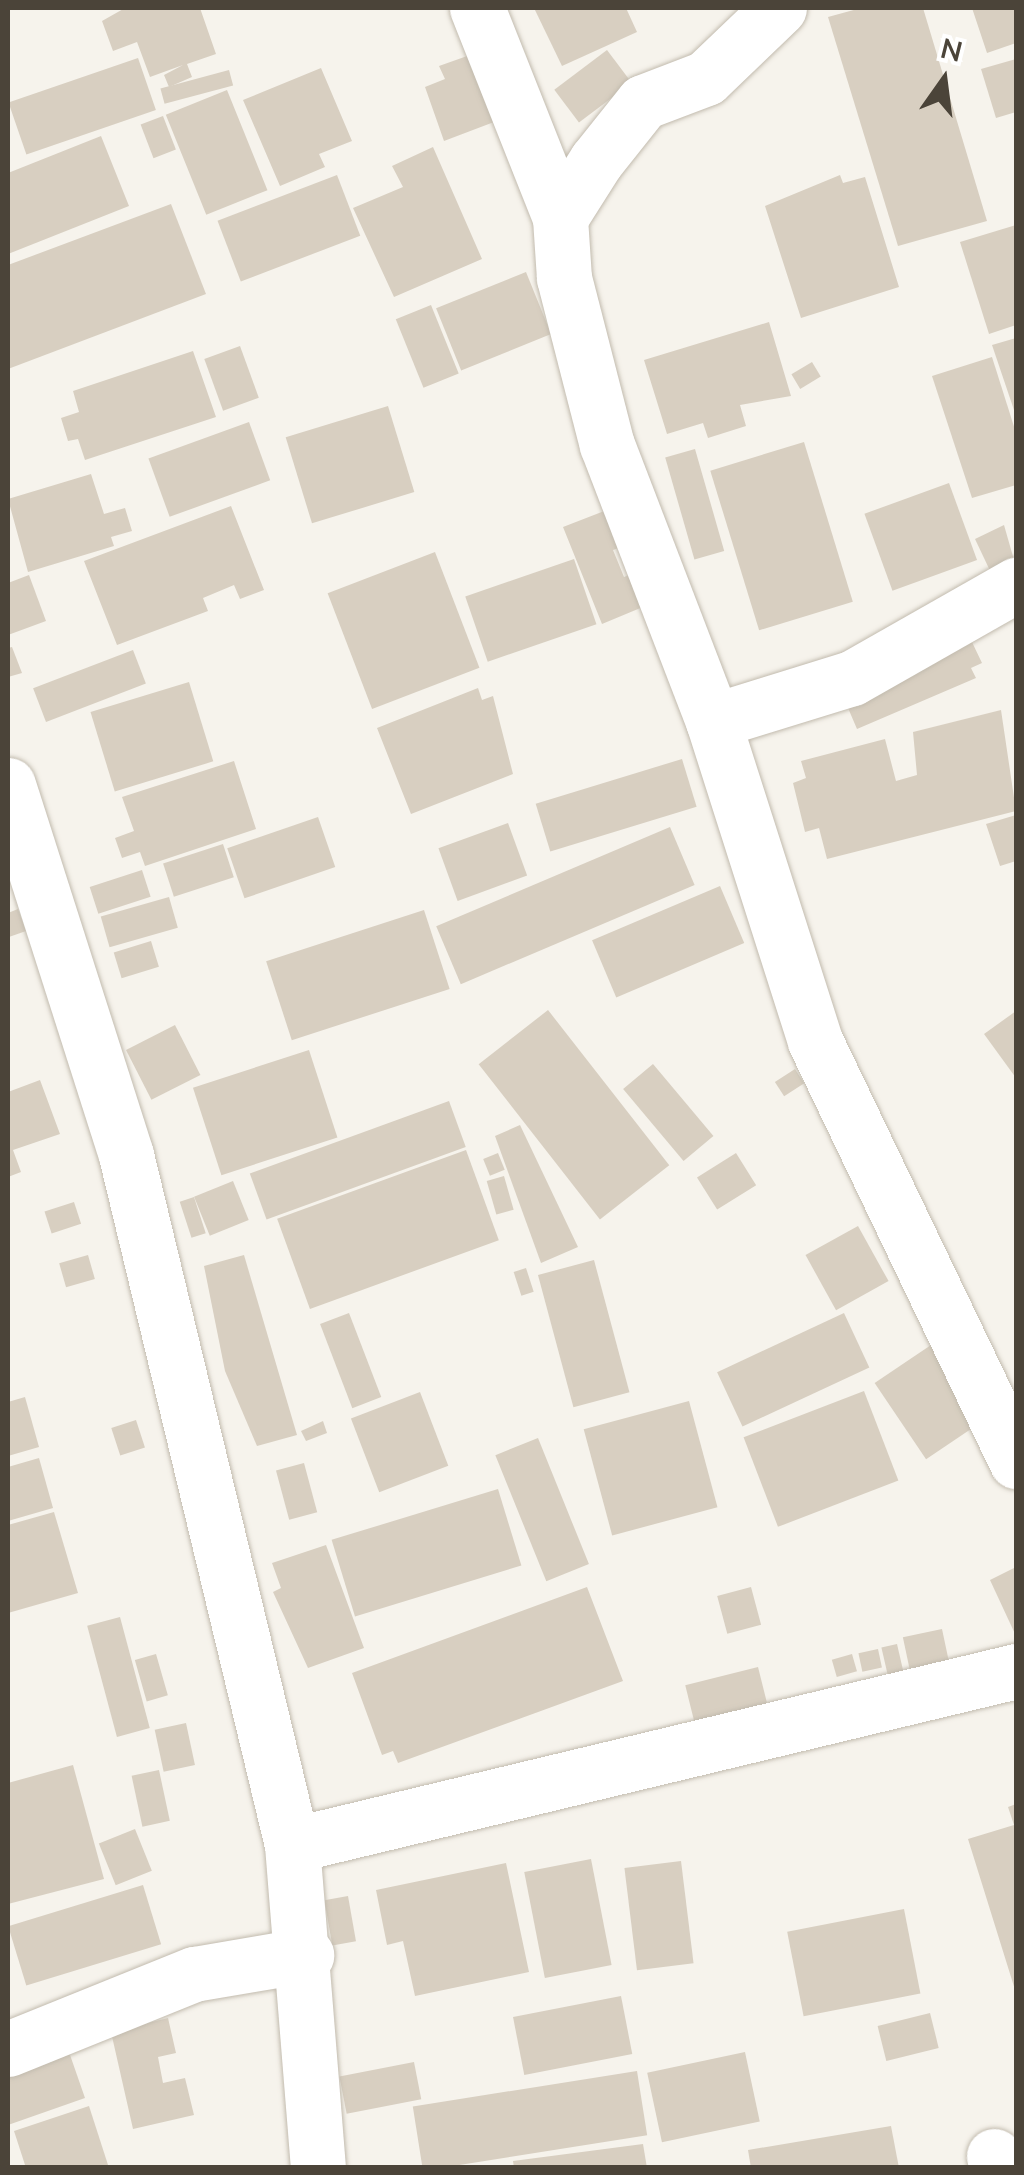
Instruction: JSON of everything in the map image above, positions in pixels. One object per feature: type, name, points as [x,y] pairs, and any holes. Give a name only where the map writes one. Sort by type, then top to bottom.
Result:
[{"type":"street","points":[[478,8],[560,218],[564,278],[606,445],[713,722],[816,1041],[1016,1461]]},
{"type":"street","points":[[560,218],[643,102],[706,78],[780,8]]},
{"type":"street","points":[[713,722],[852,678],[1016,586]]},
{"type":"street","points":[[8,785],[126,1154],[292,1845],[306,1955],[318,2168]]},
{"type":"street","points":[[292,1845],[1016,1671]]},
{"type":"street","points":[[8,2049],[194,1974],[306,1955]]},
{"type":"building","points":[[125,8],[200,8],[216,54],[187,64],[192,77],[169,87],[164,75],[183,65],[150,77],[137,42],[113,51],[102,21]]},
{"type":"building","points":[[534,8],[626,8],[637,32],[562,66]]},
{"type":"building","points":[[861,8],[923,8],[987,221],[898,246],[828,17]]},
{"type":"building","points":[[972,8],[1016,8],[1016,43],[987,53]]},
{"type":"building","points":[[607,50],[632,83],[579,122],[554,90]]},
{"type":"building","points":[[470,55],[494,122],[444,141],[425,87],[445,79],[439,66]]},
{"type":"building","points":[[138,58],[156,110],[26,155],[8,103]]},
{"type":"building","points":[[1016,59],[1016,112],[996,118],[981,69]]},
{"type":"building","points":[[321,68],[352,141],[319,154],[325,167],[280,186],[243,100]]},
{"type":"building","points":[[229,70],[233,85],[165,104],[160,88]]},
{"type":"building","points":[[227,90],[267,190],[206,215],[166,115]]},
{"type":"building","points":[[163,116],[176,150],[153,158],[141,125]]},
{"type":"building","points":[[101,136],[129,206],[8,254],[8,173]]},
{"type":"building","points":[[433,147],[482,259],[394,297],[353,208],[403,187],[392,166]]},
{"type":"building","points":[[337,175],[360,236],[241,282],[218,221]]},
{"type":"building","points":[[840,175],[843,183],[865,177],[899,287],[801,318],[765,206]]},
{"type":"building","points":[[171,204],[206,294],[8,369],[8,265]]},
{"type":"building","points":[[1016,225],[1016,325],[989,334],[960,242]]},
{"type":"building","points":[[526,272],[551,334],[461,370],[436,308]]},
{"type":"building","points":[[431,305],[459,374],[423,388],[396,319]]},
{"type":"building","points":[[769,322],[791,396],[740,405],[746,426],[708,438],[703,423],[667,434],[644,360]]},
{"type":"building","points":[[1016,338],[1016,416],[992,345]]},
{"type":"building","points":[[240,346],[259,398],[223,411],[204,359]]},
{"type":"building","points":[[193,351],[216,417],[85,460],[78,439],[68,441],[61,418],[79,412],[73,391]]},
{"type":"building","points":[[992,357],[1016,433],[1016,485],[972,498],[932,376]]},
{"type":"building","points":[[812,362],[821,377],[800,389],[791,374]]},
{"type":"building","points":[[388,406],[414,492],[312,523],[286,437]]},
{"type":"building","points":[[249,422],[270,480],[170,517],[148,459]]},
{"type":"building","points":[[804,442],[853,602],[759,630],[710,471]]},
{"type":"building","points":[[695,449],[724,551],[694,559],[665,458]]},
{"type":"building","points":[[91,474],[104,514],[125,508],[132,531],[111,537],[114,546],[28,572],[8,499]]},
{"type":"building","points":[[949,483],[977,560],[892,591],[864,514]]},
{"type":"building","points":[[231,506],[264,590],[240,599],[234,585],[203,598],[208,611],[117,645],[84,561]]},
{"type":"building","points":[[612,508],[627,545],[613,550],[624,577],[637,572],[650,604],[602,624],[563,527]]},
{"type":"building","points":[[1004,525],[1016,567],[993,577],[975,539]]},
{"type":"building","points":[[435,552],[479,668],[372,709],[328,593]]},
{"type":"building","points":[[574,559],[596,624],[488,662],[465,596]]},
{"type":"building","points":[[29,575],[46,621],[8,635],[8,583]]},
{"type":"building","points":[[971,640],[982,663],[971,668],[976,678],[857,729],[842,694]]},
{"type":"building","points":[[12,647],[22,673],[8,677],[8,648]]},
{"type":"building","points":[[133,650],[146,684],[46,722],[33,688]]},
{"type":"building","points":[[189,682],[213,761],[115,791],[91,712]]},
{"type":"building","points":[[478,688],[482,700],[493,696],[513,774],[411,814],[377,728]]},
{"type":"building","points":[[1001,710],[1016,811],[827,859],[819,828],[805,832],[793,783],[806,778],[801,761],[885,739],[896,781],[917,775],[913,732]]},
{"type":"building","points":[[682,759],[697,807],[550,852],[536,804]]},
{"type":"building","points":[[234,761],[256,829],[145,866],[140,852],[122,858],[115,838],[134,831],[122,797]]},
{"type":"building","points":[[1016,815],[1016,861],[1000,866],[986,824]]},
{"type":"building","points":[[318,817],[335,867],[244,898],[227,848]]},
{"type":"building","points":[[508,823],[527,876],[458,901],[438,848]]},
{"type":"building","points":[[670,827],[695,885],[461,984],[436,926]]},
{"type":"building","points":[[223,844],[234,877],[174,897],[163,863]]},
{"type":"building","points":[[142,870],[151,897],[98,914],[90,887]]},
{"type":"building","points":[[720,886],[744,943],[616,997],[592,940]]},
{"type":"building","points":[[169,897],[178,928],[110,947],[101,917]]},
{"type":"building","points":[[18,909],[26,931],[9,937],[8,913]]},
{"type":"building","points":[[424,910],[450,989],[292,1040],[266,961]]},
{"type":"building","points":[[151,941],[159,967],[122,978],[114,952]]},
{"type":"building","points":[[548,1010],[669,1165],[600,1219],[479,1064]]},
{"type":"building","points":[[1016,1011],[1016,1078],[984,1034]]},
{"type":"building","points":[[175,1025],[200,1075],[151,1100],[126,1050]]},
{"type":"building","points":[[309,1050],[337,1137],[221,1175],[193,1088]]},
{"type":"building","points":[[653,1064],[713,1136],[684,1161],[623,1089]]},
{"type":"building","points":[[795,1069],[804,1083],[784,1096],[775,1082]]},
{"type":"building","points":[[40,1080],[60,1134],[13,1150],[21,1172],[8,1177],[8,1092]]},
{"type":"building","points":[[449,1101],[466,1147],[267,1220],[250,1174]]},
{"type":"building","points":[[520,1125],[578,1247],[541,1263],[495,1136]]},
{"type":"building","points":[[466,1150],[499,1240],[310,1309],[277,1219]]},
{"type":"building","points":[[498,1153],[505,1170],[490,1176],[483,1159]]},
{"type":"building","points":[[736,1153],[756,1185],[717,1210],[697,1177]]},
{"type":"building","points":[[504,1176],[514,1210],[496,1215],[487,1181]]},
{"type":"building","points":[[233,1181],[249,1220],[210,1236],[194,1197]]},
{"type":"building","points":[[194,1197],[206,1233],[191,1238],[180,1202]]},
{"type":"building","points":[[74,1202],[81,1224],[52,1233],[45,1212]]},
{"type":"building","points":[[858,1226],[889,1281],[836,1310],[806,1255]]},
{"type":"building","points":[[88,1255],[95,1279],[66,1287],[59,1263]]},
{"type":"building","points":[[244,1255],[297,1435],[257,1446],[225,1371],[204,1266]]},
{"type":"building","points":[[594,1260],[629,1392],[573,1407],[538,1275]]},
{"type":"building","points":[[526,1268],[534,1292],[521,1296],[514,1272]]},
{"type":"building","points":[[349,1313],[381,1397],[352,1408],[320,1324]]},
{"type":"building","points":[[844,1313],[869,1367],[742,1427],[717,1372]]},
{"type":"building","points":[[931,1345],[982,1421],[926,1459],[875,1383]]},
{"type":"building","points":[[864,1391],[898,1481],[778,1527],[744,1437]]},
{"type":"building","points":[[420,1392],[448,1466],[379,1492],[351,1419]]},
{"type":"building","points":[[25,1397],[39,1447],[8,1456],[8,1402]]},
{"type":"building","points":[[689,1401],[717,1507],[612,1535],[584,1429]]},
{"type":"building","points":[[136,1420],[145,1448],[120,1456],[111,1428]]},
{"type":"building","points":[[323,1421],[327,1433],[306,1441],[301,1431]]},
{"type":"building","points":[[538,1438],[589,1564],[546,1581],[495,1455]]},
{"type":"building","points":[[39,1458],[53,1508],[8,1521],[8,1467]]},
{"type":"building","points":[[304,1463],[317,1512],[289,1520],[276,1471]]},
{"type":"building","points":[[498,1489],[521,1566],[355,1616],[332,1540]]},
{"type":"building","points":[[54,1512],[78,1593],[8,1613],[8,1525]]},
{"type":"building","points":[[326,1545],[364,1648],[308,1668],[273,1592],[281,1588],[272,1563]]},
{"type":"building","points":[[1016,1567],[1016,1636],[990,1580]]},
{"type":"building","points":[[587,1587],[623,1681],[398,1763],[393,1751],[382,1755],[352,1673]]},
{"type":"building","points":[[751,1587],[761,1625],[727,1634],[717,1596]]},
{"type":"building","points":[[120,1617],[150,1728],[117,1737],[87,1626]]},
{"type":"building","points":[[942,1629],[950,1666],[911,1674],[903,1637]]},
{"type":"building","points":[[897,1644],[904,1674],[888,1678],[881,1648]]},
{"type":"building","points":[[878,1649],[882,1668],[862,1672],[858,1653]]},
{"type":"building","points":[[156,1654],[168,1695],[147,1701],[135,1660]]},
{"type":"building","points":[[852,1654],[857,1671],[837,1677],[832,1660]]},
{"type":"building","points":[[758,1667],[770,1715],[697,1733],[685,1685]]},
{"type":"building","points":[[186,1723],[195,1765],[164,1772],[155,1730]]},
{"type":"building","points":[[73,1765],[104,1879],[8,1904],[8,1783]]},
{"type":"building","points":[[159,1770],[170,1821],[142,1827],[132,1776]]},
{"type":"building","points":[[1016,1804],[1016,1993],[968,1839],[1014,1825],[1008,1807]]},
{"type":"building","points":[[135,1829],[152,1871],[116,1885],[99,1844]]},
{"type":"building","points":[[591,1859],[612,1965],[545,1978],[524,1872]]},
{"type":"building","points":[[681,1861],[694,1963],[637,1970],[624,1868]]},
{"type":"building","points":[[506,1863],[529,1972],[415,1996],[403,1941],[387,1945],[376,1890]]},
{"type":"building","points":[[143,1885],[161,1944],[26,1986],[8,1926]]},
{"type":"building","points":[[348,1896],[356,1941],[332,1945],[324,1900]]},
{"type":"building","points":[[904,1909],[920,1993],[804,2016],[787,1932]]},
{"type":"building","points":[[621,1996],[632,2054],[524,2075],[513,2017]]},
{"type":"building","points":[[930,2013],[939,2048],[886,2061],[878,2026]]},
{"type":"building","points":[[168,2018],[176,2053],[158,2057],[163,2083],[185,2078],[194,2115],[133,2129],[111,2032]]},
{"type":"building","points":[[69,2052],[85,2098],[8,2125],[8,2073]]},
{"type":"building","points":[[745,2052],[760,2121],[662,2142],[647,2073]]},
{"type":"building","points":[[414,2062],[421,2099],[347,2114],[339,2077]]},
{"type":"building","points":[[637,2071],[647,2135],[423,2168],[413,2107]]},
{"type":"building","points":[[89,2106],[109,2168],[26,2168],[14,2131]]},
{"type":"building","points":[[891,2126],[899,2168],[751,2168],[748,2150]]},
{"type":"building","points":[[643,2144],[647,2168],[514,2168],[513,2161]]}]
